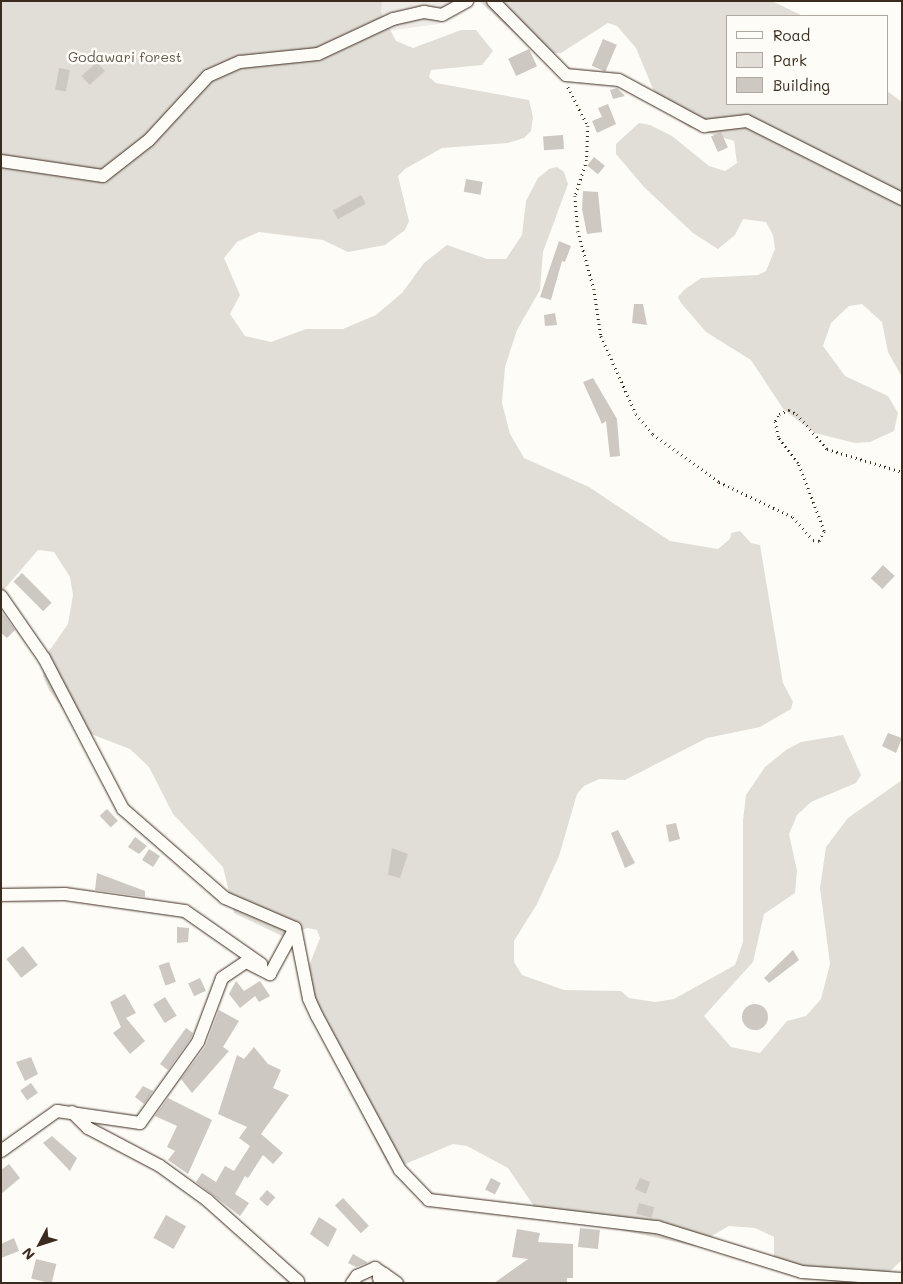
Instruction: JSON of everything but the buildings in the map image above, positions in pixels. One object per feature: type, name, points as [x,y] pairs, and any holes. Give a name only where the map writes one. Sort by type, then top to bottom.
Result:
[{"type":"street","points":[[1,161],[103,176],[148,140],[208,76],[240,62],[318,54],[393,19],[424,12],[442,14],[467,1]]},
{"type":"street","points":[[493,1],[566,75],[619,80],[704,126],[747,121],[902,198]]},
{"type":"street","points":[[1,596],[44,658],[123,809],[225,898],[294,928]]},
{"type":"street","points":[[1,895],[65,894],[185,911],[236,944],[270,974]]},
{"type":"street","points":[[270,974],[294,928]]},
{"type":"street","points":[[294,928],[309,999],[317,1016],[400,1170],[429,1200],[657,1227],[802,1272],[902,1279]]},
{"type":"street","points":[[1,1151],[57,1111],[71,1111],[140,1123],[198,1042],[222,978],[246,962],[270,974]]},
{"type":"street","points":[[71,1111],[88,1128],[160,1166],[207,1200],[301,1282]]},
{"type":"street","points":[[352,1283],[357,1276],[375,1268],[382,1278],[397,1283]]},
{"type":"path","points":[[566,75],[569,92],[588,126],[586,160],[575,196],[578,231],[594,289],[601,336],[609,360],[642,421],[683,459],[719,482],[793,517],[813,540],[819,542],[824,531],[798,463],[778,437],[775,421],[779,414],[789,410],[797,414],[827,449],[902,472]]},
{"type":"shaded area","points":[[382,1],[461,1],[450,18],[438,24],[374,33],[371,18]]},
{"type":"green space","name":"Godawari forest","points":[[1,1],[382,1],[381,12],[396,41],[413,48],[461,30],[476,30],[493,51],[482,65],[431,70],[429,77],[436,83],[529,100],[533,117],[531,131],[524,138],[508,143],[442,148],[405,169],[398,176],[409,221],[405,230],[385,245],[348,252],[323,240],[259,232],[237,242],[224,258],[240,295],[230,314],[245,336],[271,342],[306,329],[343,329],[376,315],[402,293],[424,263],[447,245],[487,259],[506,259],[522,235],[526,201],[538,178],[549,169],[557,167],[564,172],[568,184],[543,252],[540,290],[517,330],[505,367],[502,403],[510,434],[524,458],[589,487],[670,541],[718,549],[730,539],[731,533],[740,531],[751,543],[760,545],[783,683],[793,702],[791,709],[760,727],[707,738],[625,780],[599,779],[584,786],[577,794],[559,856],[537,904],[514,941],[514,962],[522,975],[564,990],[621,991],[629,998],[655,1002],[674,999],[735,965],[743,942],[743,820],[746,795],[765,767],[786,750],[801,742],[843,735],[861,775],[856,783],[811,802],[797,815],[789,834],[797,871],[795,893],[764,914],[753,962],[704,1016],[731,1047],[760,1053],[787,1021],[806,1016],[821,999],[830,964],[820,888],[826,847],[848,818],[902,780],[902,1260],[884,1277],[864,1283],[842,1283],[780,1271],[774,1257],[774,1237],[755,1228],[729,1226],[694,1246],[538,1212],[508,1168],[467,1146],[453,1144],[403,1165],[388,1164],[311,1015],[309,966],[320,938],[317,930],[308,928],[282,936],[234,913],[223,867],[173,814],[149,767],[130,749],[78,729],[49,690],[43,676],[45,657],[68,624],[73,595],[70,577],[54,552],[38,550],[1,593]]},
{"type":"green space","points":[[479,1],[772,1],[801,15],[726,15],[726,105],[888,105],[888,92],[902,102],[902,377],[888,352],[882,322],[862,304],[849,306],[831,323],[823,346],[845,376],[888,396],[898,413],[894,431],[870,442],[855,443],[815,433],[784,410],[751,360],[706,332],[681,303],[678,297],[684,290],[701,278],[758,275],[766,271],[775,249],[773,235],[766,222],[743,219],[735,235],[718,249],[693,233],[644,187],[616,154],[616,144],[639,123],[650,125],[672,136],[709,166],[725,171],[737,163],[734,141],[689,127],[675,117],[653,89],[636,48],[617,26],[608,23],[561,53],[545,53],[523,41]]}]
